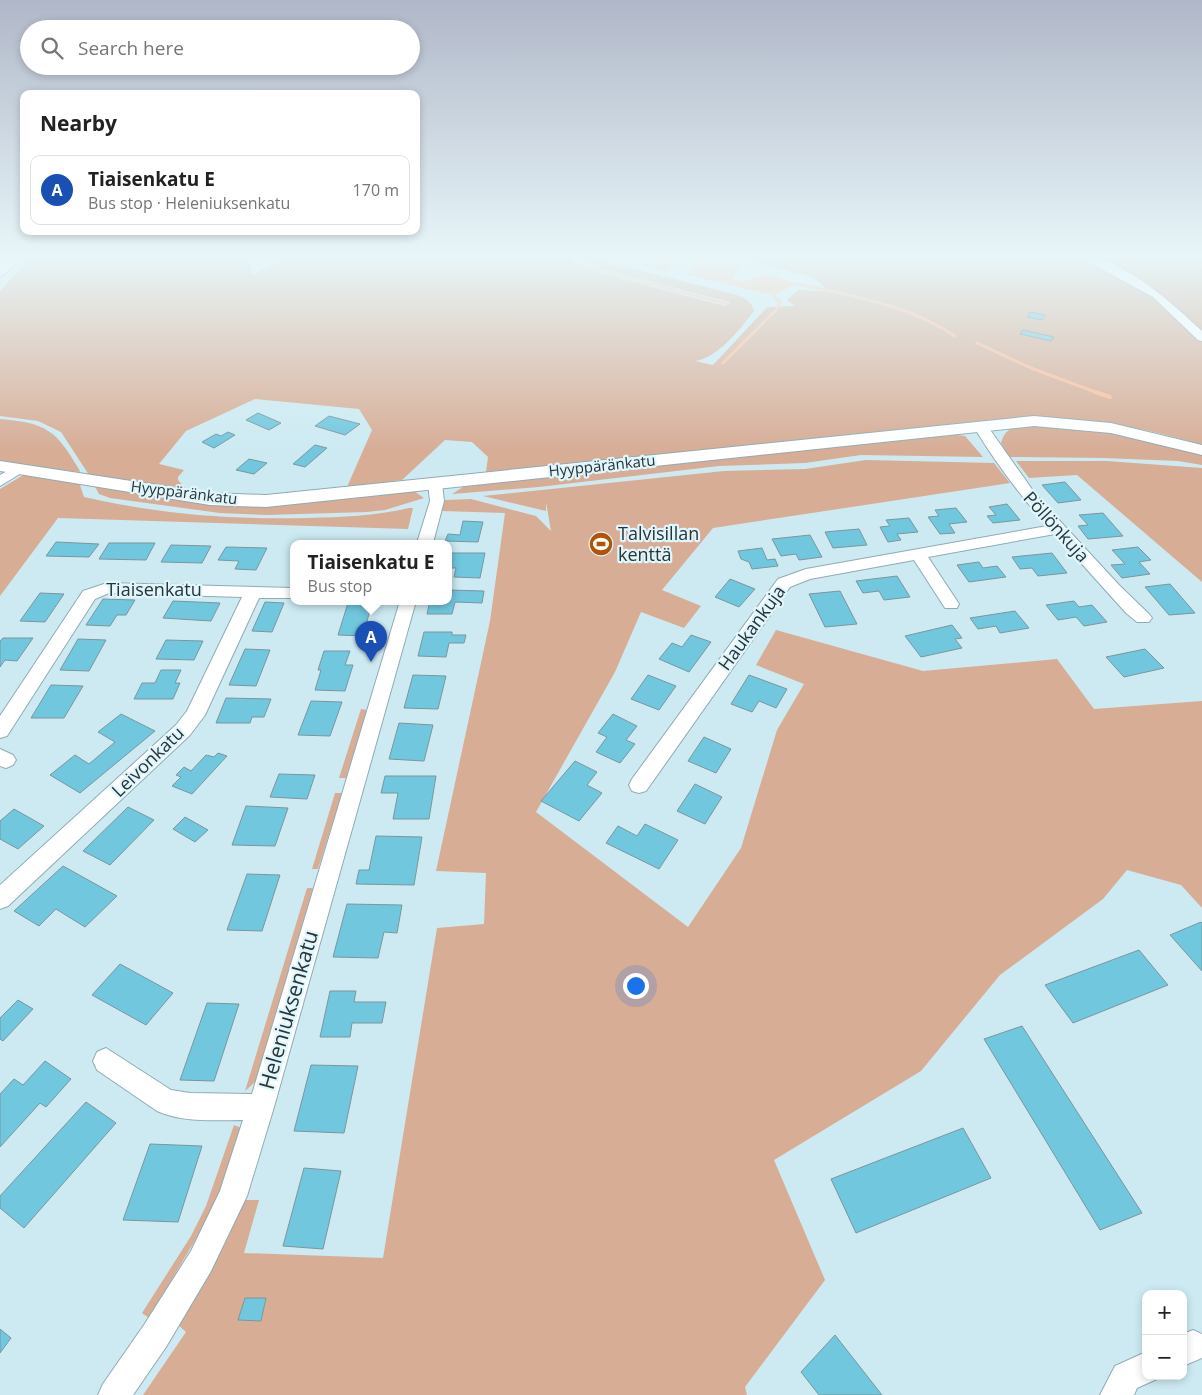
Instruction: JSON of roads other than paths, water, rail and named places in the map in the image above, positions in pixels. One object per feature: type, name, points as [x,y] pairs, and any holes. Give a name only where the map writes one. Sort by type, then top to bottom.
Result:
[{"type":"street","points":[[1184,320],[1202,337]]},
{"type":"street","name":"Hyyppäränkatu","points":[[9,467],[210,499],[235,501],[293,499],[1034,421],[1078,423],[1142,434],[1202,450]]},
{"type":"street","name":"Pöllönkuja","points":[[981,427],[1017,483],[1121,600],[1143,618]]},
{"type":"street","points":[[0,482],[9,467]]},
{"type":"street","points":[[426,540],[437,501],[435,483]]},
{"type":"street","name":"Haukankuja","points":[[639,785],[784,583],[806,574],[1057,529]]},
{"type":"street","points":[[918,554],[951,604]]},
{"type":"street","name":"Tiaisenkatu","points":[[0,730],[88,595],[94,592],[107,588],[290,592]]},
{"type":"street","name":"Leivonkatu","points":[[0,899],[183,730],[195,715],[253,592]]},
{"type":"street","name":"Heleniuksenkatu","points":[[114,1395],[155,1336],[201,1261],[233,1196],[261,1107],[407,605]]},
{"type":"street","points":[[106,1061],[166,1102],[190,1106],[261,1107]]},
{"type":"street","points":[[1116,1395],[1126,1377],[1142,1370]]},
{"type":"waterway","points":[[723,363],[766,320]]},
{"type":"waterway","points":[[927,320],[955,336]]},
{"type":"waterway","points":[[977,343],[1031,368],[1098,393]]},
{"type":"waterway","points":[[1098,393],[1110,397]]},
{"type":"place","name":"Talvisillan kenttä","points":[[601,544]]},
{"type":"place","name":"Tiaisenkatu E","points":[[371,662]]}]
